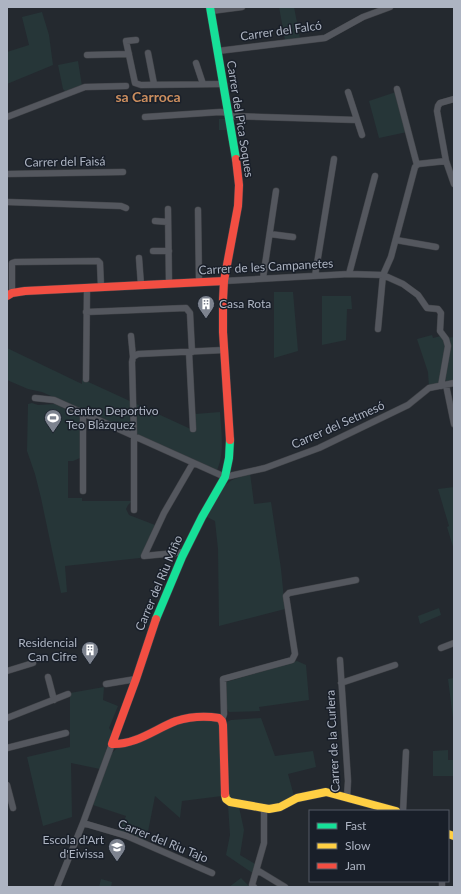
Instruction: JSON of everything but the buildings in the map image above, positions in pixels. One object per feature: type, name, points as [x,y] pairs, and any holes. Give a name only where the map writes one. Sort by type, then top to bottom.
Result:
[{"type":"street","points":[[211,9],[242,7]]},
{"type":"street","name":"Carrer del Falcó","points":[[218,51],[325,38],[363,17],[390,7]]},
{"type":"street","name":"Carrer del Pica Soques","points":[[211,9],[230,115],[239,185],[238,206],[224,281]]},
{"type":"street","points":[[136,40],[126,42],[135,83],[224,84]]},
{"type":"street","points":[[148,53],[154,84]]},
{"type":"street","points":[[87,56],[128,54]]},
{"type":"street","points":[[196,63],[203,84]]},
{"type":"street","points":[[7,117],[85,87],[126,86]]},
{"type":"street","points":[[378,329],[383,275],[391,258],[416,165],[397,89]]},
{"type":"street","points":[[348,92],[362,134]]},
{"type":"street","points":[[454,99],[440,103],[437,111],[446,161],[454,184]]},
{"type":"street","points":[[145,118],[220,112],[230,115],[357,120]]},
{"type":"street","points":[[315,276],[334,159]]},
{"type":"street","points":[[416,165],[446,161]]},
{"type":"street","name":"Carrer del Faisá","points":[[7,174],[123,172]]},
{"type":"street","points":[[349,274],[376,176]]},
{"type":"street","points":[[263,278],[276,191]]},
{"type":"street","points":[[7,202],[121,206],[126,208]]},
{"type":"street","points":[[168,209],[169,284]]},
{"type":"street","points":[[198,210],[199,282]]},
{"type":"street","points":[[154,221],[168,222]]},
{"type":"street","points":[[270,234],[293,236]]},
{"type":"street","points":[[396,240],[436,247]]},
{"type":"street","points":[[153,251],[169,251]]},
{"type":"street","points":[[139,258],[141,285]]},
{"type":"street","points":[[10,295],[12,263],[16,262],[98,261],[100,263],[100,287]]},
{"type":"street","name":"Carrer de les Campanetes","points":[[10,295],[100,287],[263,278],[349,274],[383,275]]},
{"type":"street","points":[[383,275],[403,284],[418,295],[427,308],[440,311],[440,331],[446,339],[448,346],[443,385],[454,424]]},
{"type":"street","name":"Carrer del Riu Miño","points":[[57,887],[83,823],[136,679],[152,628],[185,552],[202,517],[225,477],[230,447],[224,350],[224,281]]},
{"type":"street","points":[[86,379],[87,288]]},
{"type":"street","points":[[86,312],[186,308],[190,313],[193,429]]},
{"type":"street","points":[[131,336],[133,358],[134,510]]},
{"type":"street","points":[[133,358],[138,354],[224,350]]},
{"type":"street","name":"Carrer del Setmesó","points":[[225,477],[265,468],[319,448],[408,405],[429,388],[454,383]]},
{"type":"street","points":[[35,398],[54,400],[225,477]]},
{"type":"street","points":[[83,413],[83,492]]},
{"type":"street","points":[[185,552],[144,556],[164,513],[193,463]]},
{"type":"street","points":[[356,580],[288,593],[286,596],[295,654],[292,660],[223,679],[224,714],[221,719],[223,725],[226,799],[233,804],[264,809],[275,808],[297,798],[319,792],[326,792],[393,810]]},
{"type":"street","points":[[441,648],[454,643]]},
{"type":"street","name":"Carrer de la Curlera","points":[[340,660],[348,797]]},
{"type":"street","points":[[7,671],[33,662]]},
{"type":"street","name":"Carrer de la Curlera","points":[[341,683],[395,665]]},
{"type":"street","points":[[48,677],[54,700]]},
{"type":"street","points":[[106,684],[136,679]]},
{"type":"street","points":[[7,718],[68,694]]},
{"type":"street","points":[[112,744],[135,740],[178,720],[221,719]]},
{"type":"street","points":[[7,748],[66,734]]},
{"type":"street","points":[[403,810],[406,752]]},
{"type":"street","points":[[7,786],[13,808]]},
{"type":"street","points":[[253,886],[264,843],[264,809]]},
{"type":"street","name":"Carrer del Riu Tajo","points":[[83,823],[127,836],[212,873]]},
{"type":"street","points":[[257,870],[285,887]]},
{"type":"shaded area","points":[[279,7],[294,7],[300,38],[285,40]]},
{"type":"shaded area","points":[[42,12],[49,35],[53,65],[7,84],[7,52],[29,45],[22,17]]},
{"type":"shaded area","points":[[78,61],[82,86],[66,92],[63,89],[58,65]]},
{"type":"shaded area","points":[[396,92],[407,132],[379,138],[369,101]]},
{"type":"shaded area","points":[[219,119],[226,119],[227,130],[219,130]]},
{"type":"shaded area","points":[[274,292],[293,292],[298,351],[274,358]]},
{"type":"shaded area","points":[[322,296],[351,296],[352,309],[347,309],[346,340],[322,345]]},
{"type":"shaded area","points":[[432,335],[433,338],[441,336],[444,341],[446,353],[444,367],[438,385],[429,387],[428,372],[417,339]]},
{"type":"shaded area","points":[[454,337],[454,381],[444,384],[447,338]]},
{"type":"shaded area","points":[[7,348],[82,384],[82,379],[195,431],[195,414],[220,412],[222,449],[217,470],[42,392],[28,389],[7,380]]},
{"type":"shaded area","points":[[32,403],[38,405],[55,404],[80,416],[80,458],[73,461],[68,461],[68,498],[82,498],[82,501],[131,501],[126,509],[129,515],[155,525],[140,558],[65,566],[67,592],[61,593],[41,498],[27,451],[28,404]]},
{"type":"shaded area","points":[[250,473],[254,504],[271,502],[281,569],[285,609],[219,626],[218,549],[215,521],[205,516],[225,485],[232,480]]},
{"type":"shaded area","points":[[454,487],[454,550],[447,527],[449,526],[438,489]]},
{"type":"shaded area","points":[[439,608],[441,615],[420,624],[418,616]]},
{"type":"shaded area","points":[[297,661],[306,665],[309,700],[259,707],[260,711],[229,712],[227,709],[226,682]]},
{"type":"shaded area","points":[[454,678],[454,726],[448,679]]},
{"type":"shaded area","points":[[104,687],[103,700],[118,706],[109,728],[112,732],[100,769],[71,763],[72,817],[43,826],[27,757],[70,747],[70,693]]},
{"type":"shaded area","points":[[261,718],[275,756],[313,751],[316,767],[288,774],[294,796],[277,804],[256,805],[231,799],[228,793],[227,722],[231,720]]},
{"type":"shaded area","points":[[215,720],[220,723],[222,796],[182,801],[180,818],[155,796],[146,842],[120,831],[126,816],[93,805],[110,755],[116,749],[134,743],[179,723]]},
{"type":"shaded area","points":[[448,750],[448,760],[454,760],[454,776],[433,776],[433,751]]},
{"type":"shaded area","points":[[228,805],[239,807],[244,830],[240,855],[257,865],[254,874],[226,855],[230,835]]},
{"type":"shaded area","points":[[241,878],[250,887],[229,887]]},
{"type":"shaded area","points":[[101,879],[112,882],[111,887],[99,887]]},
{"type":"traffic: fast","points":[[210,7],[236,159]]},
{"type":"traffic: fast","points":[[156,619],[182,557],[202,517],[225,477],[229,458],[230,440]]},
{"type":"traffic: slow","points":[[225,794],[226,799],[230,802],[269,809],[280,807],[297,798],[326,792],[392,810]]},
{"type":"traffic: slow","points":[[449,834],[454,836]]},
{"type":"traffic: jam","points":[[230,440],[223,332],[223,300],[224,281],[238,206],[239,185],[236,159]]},
{"type":"traffic: jam","points":[[7,296],[12,293],[25,291],[224,281]]},
{"type":"traffic: jam","points":[[156,619],[112,744],[129,742],[176,721],[198,717],[219,718],[223,725],[225,794]]},
{"type":"place","name":"Casa Rota","points":[[206,319]]},
{"type":"place","name":"Centro Deportivo Teo Blázquez","points":[[53,433]]},
{"type":"place","name":"Residencial Can Cifre","points":[[90,665]]},
{"type":"place","name":"Escola d'Art d'Eivissa","points":[[117,862]]},
{"type":"district","name":"sa Carroca","points":[[148,97]]}]
